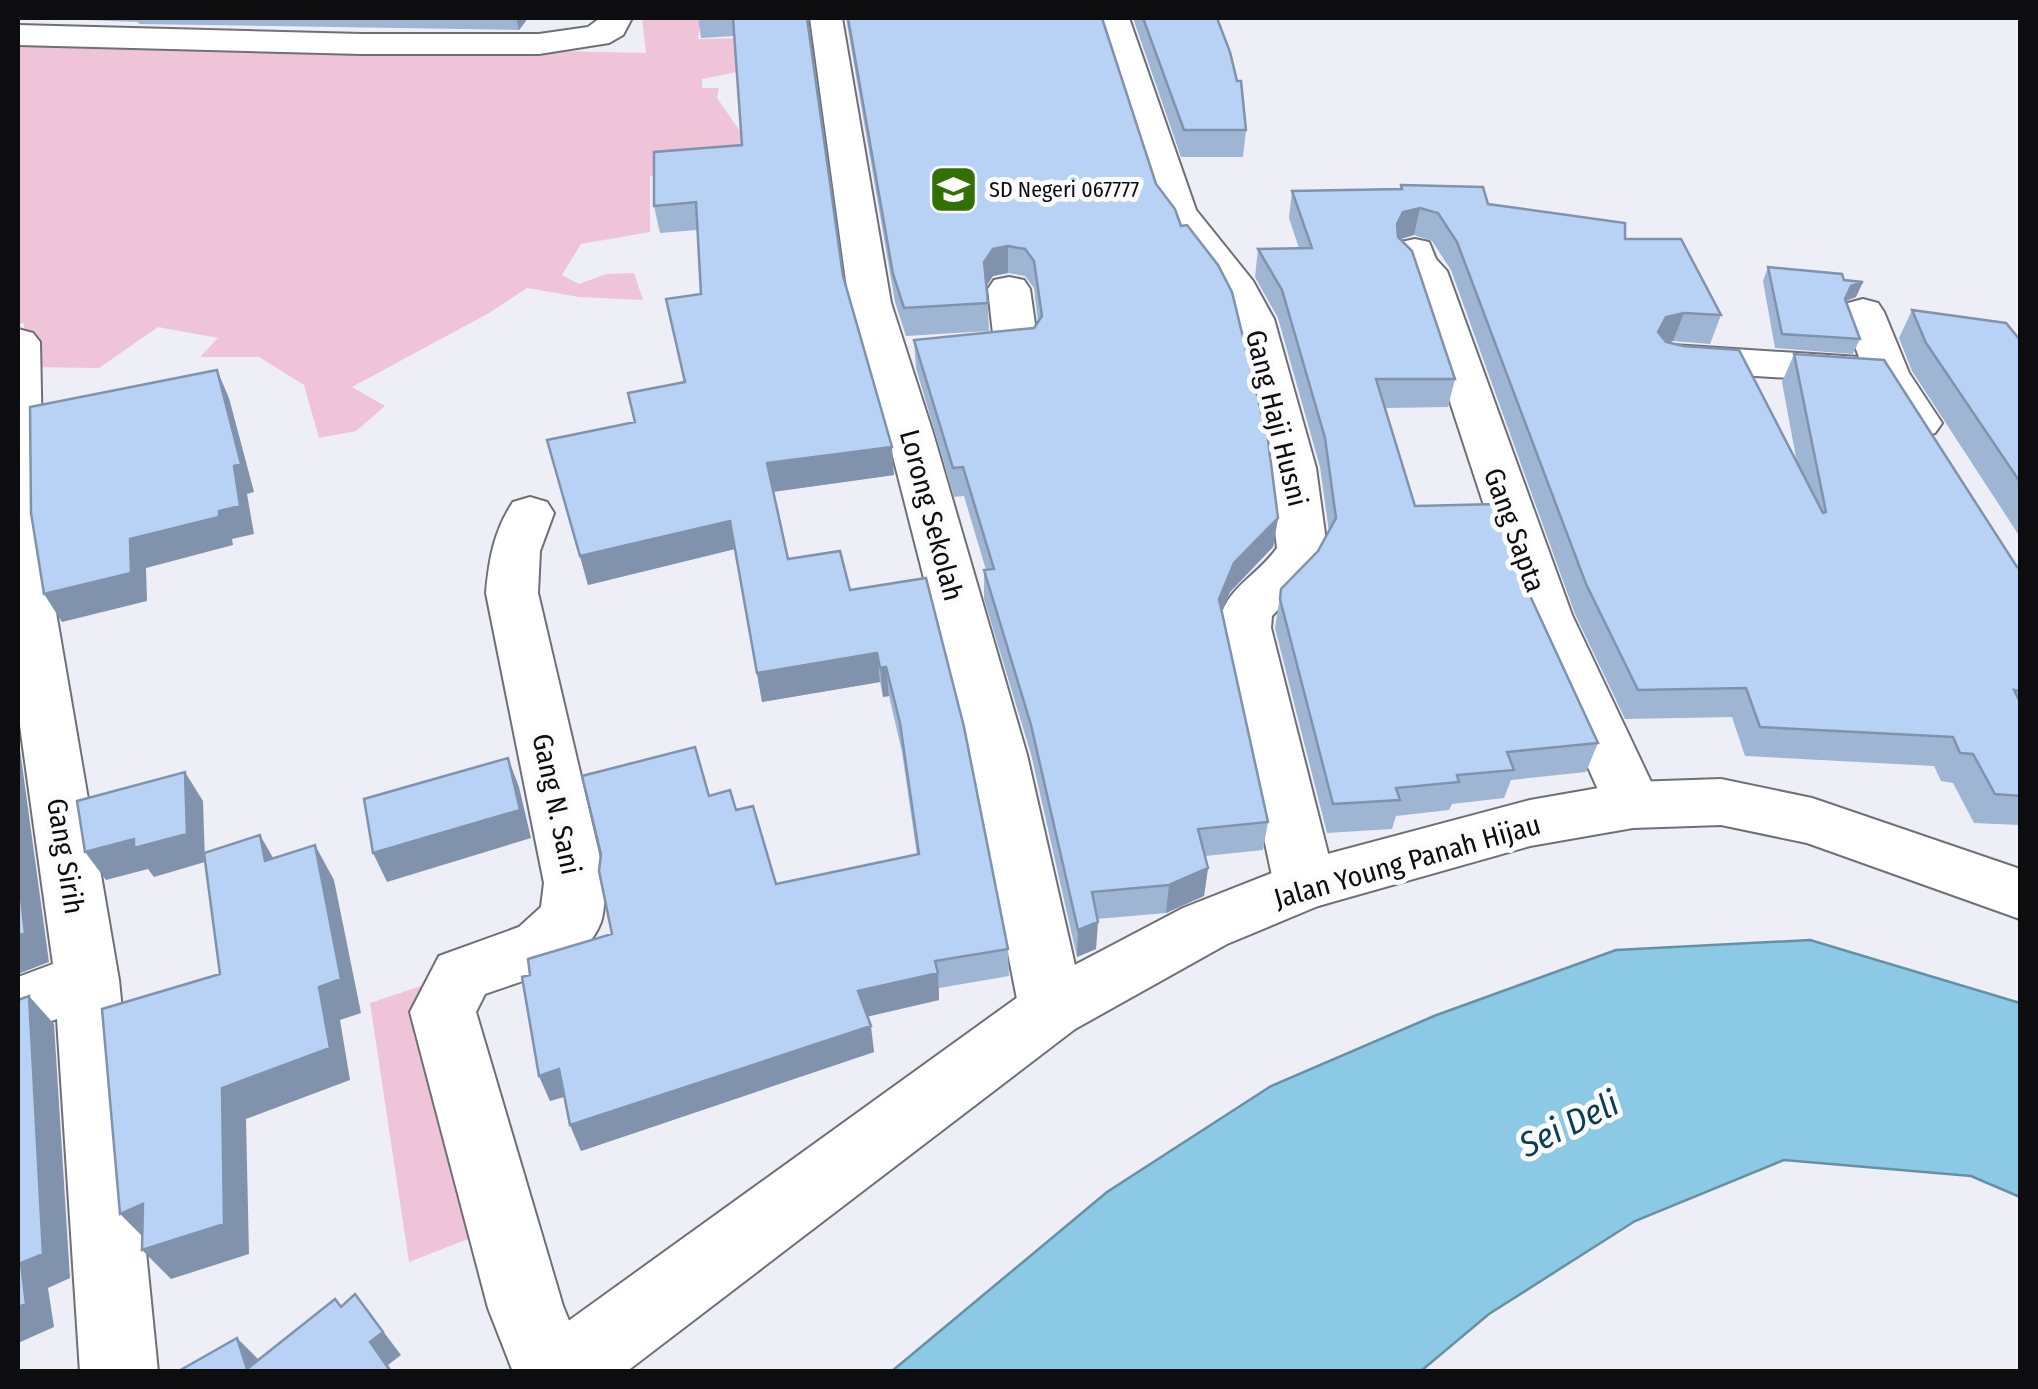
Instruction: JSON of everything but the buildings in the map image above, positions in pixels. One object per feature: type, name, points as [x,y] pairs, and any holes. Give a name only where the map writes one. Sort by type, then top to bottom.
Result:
[{"type":"street","points":[[18,35],[361,44],[539,44],[597,36],[611,28],[616,18]]},
{"type":"street","name":"Lorong Sekolah","points":[[826,18],[870,304],[998,755],[1052,1009]]},
{"type":"street","name":"Gang Haji Husni","points":[[1113,18],[1177,210],[1249,306],[1302,508],[1304,543],[1294,565],[1246,611],[1245,628],[1305,884]]},
{"type":"street","name":"Gang Sapta","points":[[1416,251],[1416,264],[1427,271],[1546,614],[1632,805]]},
{"type":"street","points":[[886,354],[1016,345],[1009,289]]},
{"type":"street","points":[[1863,312],[1887,372],[1938,453]]},
{"type":"street","name":"Gang Sirih","points":[[18,342],[19,542],[86,980],[119,1372]]},
{"type":"street","points":[[1673,358],[1887,372]]},
{"type":"street","name":"Gang N. Sani","points":[[530,513],[514,551],[512,594],[575,883],[572,919],[541,946],[462,975],[443,1012],[526,1308],[552,1372]]},
{"type":"street","name":"Jalan Young Panah Hijau","points":[[562,1372],[1052,1009],[1205,926],[1305,884],[1530,823],[1632,805],[1721,802],[1812,821],[2020,894]]},
{"type":"street","points":[[18,1005],[86,980]]},
{"type":"shaded area","points":[[642,18],[701,18],[698,39],[744,38],[742,71],[702,79],[702,88],[719,88],[717,98],[740,131],[762,131],[762,168],[650,176],[650,232],[581,244],[562,275],[579,284],[606,274],[634,273],[643,300],[579,297],[527,288],[489,313],[352,387],[385,406],[356,431],[319,438],[304,385],[259,357],[200,357],[218,338],[158,327],[99,368],[27,367],[24,323],[18,324],[18,39],[646,53]]},
{"type":"shaded area","points":[[421,986],[481,1234],[409,1262],[370,1003]]},
{"type":"water","name":"Sei Deli","points":[[1810,940],[2020,1003],[2020,1197],[1971,1176],[1784,1160],[1635,1221],[1489,1314],[1421,1371],[892,1371],[1107,1192],[1271,1086],[1434,1016],[1616,950]]},
{"type":"place","name":"SD Negeri 067777","points":[[954,189]]}]
